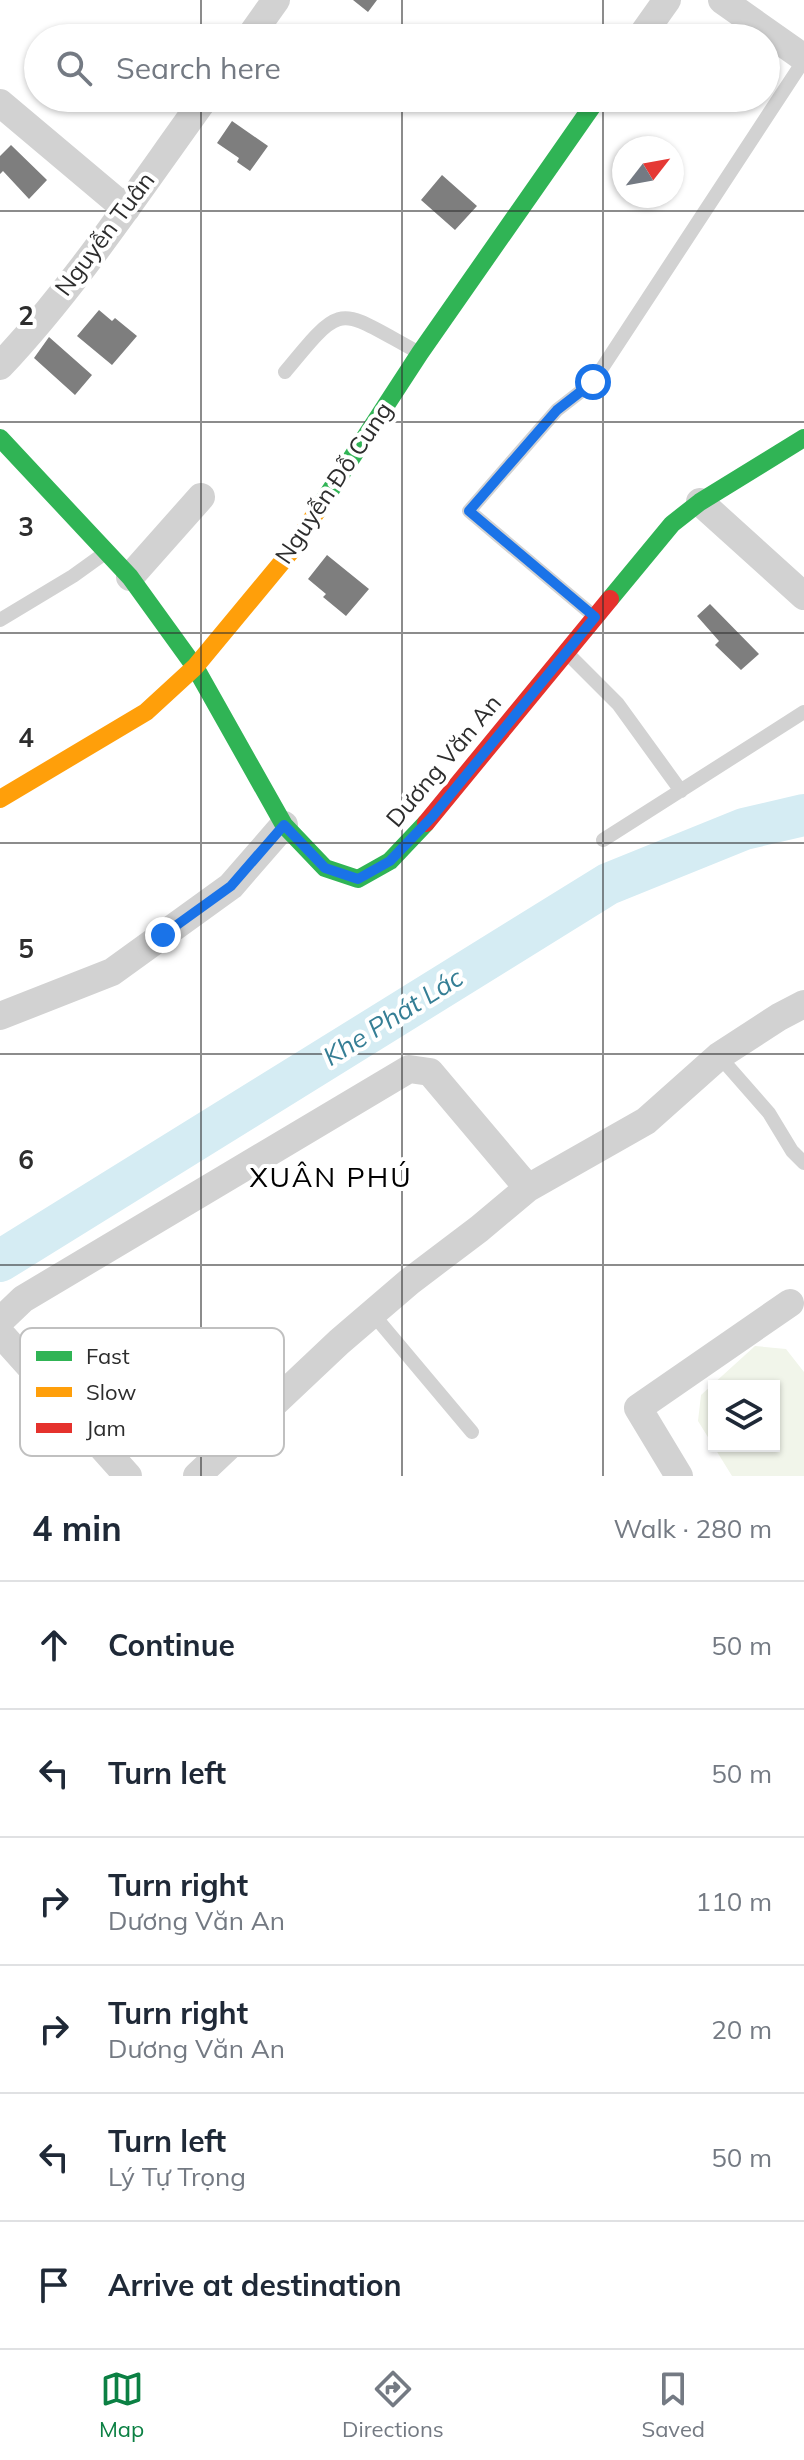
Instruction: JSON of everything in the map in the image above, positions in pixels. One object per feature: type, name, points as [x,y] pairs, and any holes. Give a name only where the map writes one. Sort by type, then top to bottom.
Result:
[{"type":"street","points":[[259,24],[276,0]]},
{"type":"street","points":[[650,24],[667,0]]},
{"type":"street","points":[[722,0],[755,24]]},
{"type":"street","points":[[780,42],[804,59]]},
{"type":"street","points":[[0,103],[126,209]]},
{"type":"street","name":"Nguyễn Tuân","points":[[0,366],[31,333],[195,112]]},
{"type":"street","name":"Nguyễn Đỗ Cung","points":[[0,799],[146,712],[195,667],[292,550],[420,353],[588,112]]},
{"type":"street","name":"Dương Văn An","points":[[0,438],[130,577],[195,667],[284,825],[325,868],[358,879],[390,861],[432,817],[672,524],[700,502],[804,438]]},
{"type":"street","points":[[130,577],[201,497]]},
{"type":"street","points":[[700,502],[804,596]]},
{"type":"street","points":[[0,1016],[112,972],[231,886],[284,825]]},
{"type":"street","points":[[284,1395],[372,1313],[528,1188],[646,1121],[719,1056],[804,1004]]},
{"type":"street","points":[[0,1321],[23,1299],[409,1069],[430,1072],[528,1188]]},
{"type":"street","points":[[679,1476],[638,1408],[799,1305]]},
{"type":"street","points":[[0,1333],[20,1355]]},
{"type":"street","points":[[110,1456],[128,1476]]},
{"type":"street","points":[[197,1476],[218,1456]]},
{"type":"lane","points":[[780,96],[804,59]]},
{"type":"lane","points":[[595,617],[469,511],[557,410],[593,382],[769,112]]},
{"type":"lane","points":[[285,372],[322,326],[336,318],[358,319],[420,353]]},
{"type":"lane","points":[[0,620],[73,576],[108,550]]},
{"type":"lane","points":[[566,653],[618,704],[681,791]]},
{"type":"lane","points":[[603,840],[804,712]]},
{"type":"lane","points":[[719,1056],[769,1113],[792,1151],[804,1163]]},
{"type":"lane","points":[[372,1313],[472,1432]]},
{"type":"shaded area","points":[[755,1346],[786,1349],[804,1372],[804,1476],[732,1476],[717,1452],[780,1452],[780,1380],[718,1380]]},
{"type":"shaded area","points":[[708,1389],[708,1437],[698,1421],[701,1395]]},
{"type":"building","points":[[353,0],[377,0],[368,12]]},
{"type":"building","points":[[232,121],[268,146],[250,171],[237,162],[239,158],[217,143]]},
{"type":"building","points":[[11,145],[47,180],[29,199],[3,171],[0,174],[0,156]]},
{"type":"building","points":[[442,175],[477,206],[455,230],[421,200]]},
{"type":"building","points":[[99,310],[112,321],[115,318],[137,336],[112,365],[77,336]]},
{"type":"building","points":[[49,337],[92,375],[75,395],[34,358]]},
{"type":"building","points":[[327,555],[369,589],[346,616],[323,597],[326,594],[308,579]]},
{"type":"building","points":[[710,604],[759,654],[741,670],[715,645],[719,641],[697,616]]},
{"type":"waterway","name":"Khe Phát Lác","points":[[0,1261],[608,884],[744,829],[804,815]]},
{"type":"traffic: fast","points":[[317,511],[420,353],[588,112]]},
{"type":"traffic: fast","points":[[0,438],[130,577],[195,667],[284,825],[325,868],[358,879],[390,861],[426,823]]},
{"type":"traffic: fast","points":[[610,599],[672,524],[700,502],[804,438]]},
{"type":"traffic: slow","points":[[0,799],[146,712],[195,667],[292,550],[317,511]]},
{"type":"traffic: jam","points":[[426,823],[610,599]]},
{"type":"district","name":"XUÂN PHÚ","points":[[331,1177]]},
{"type":"route","points":[[163,935],[231,886],[284,825],[325,868],[358,879],[390,861],[432,817],[595,617],[469,511],[557,410],[593,382]]}]
